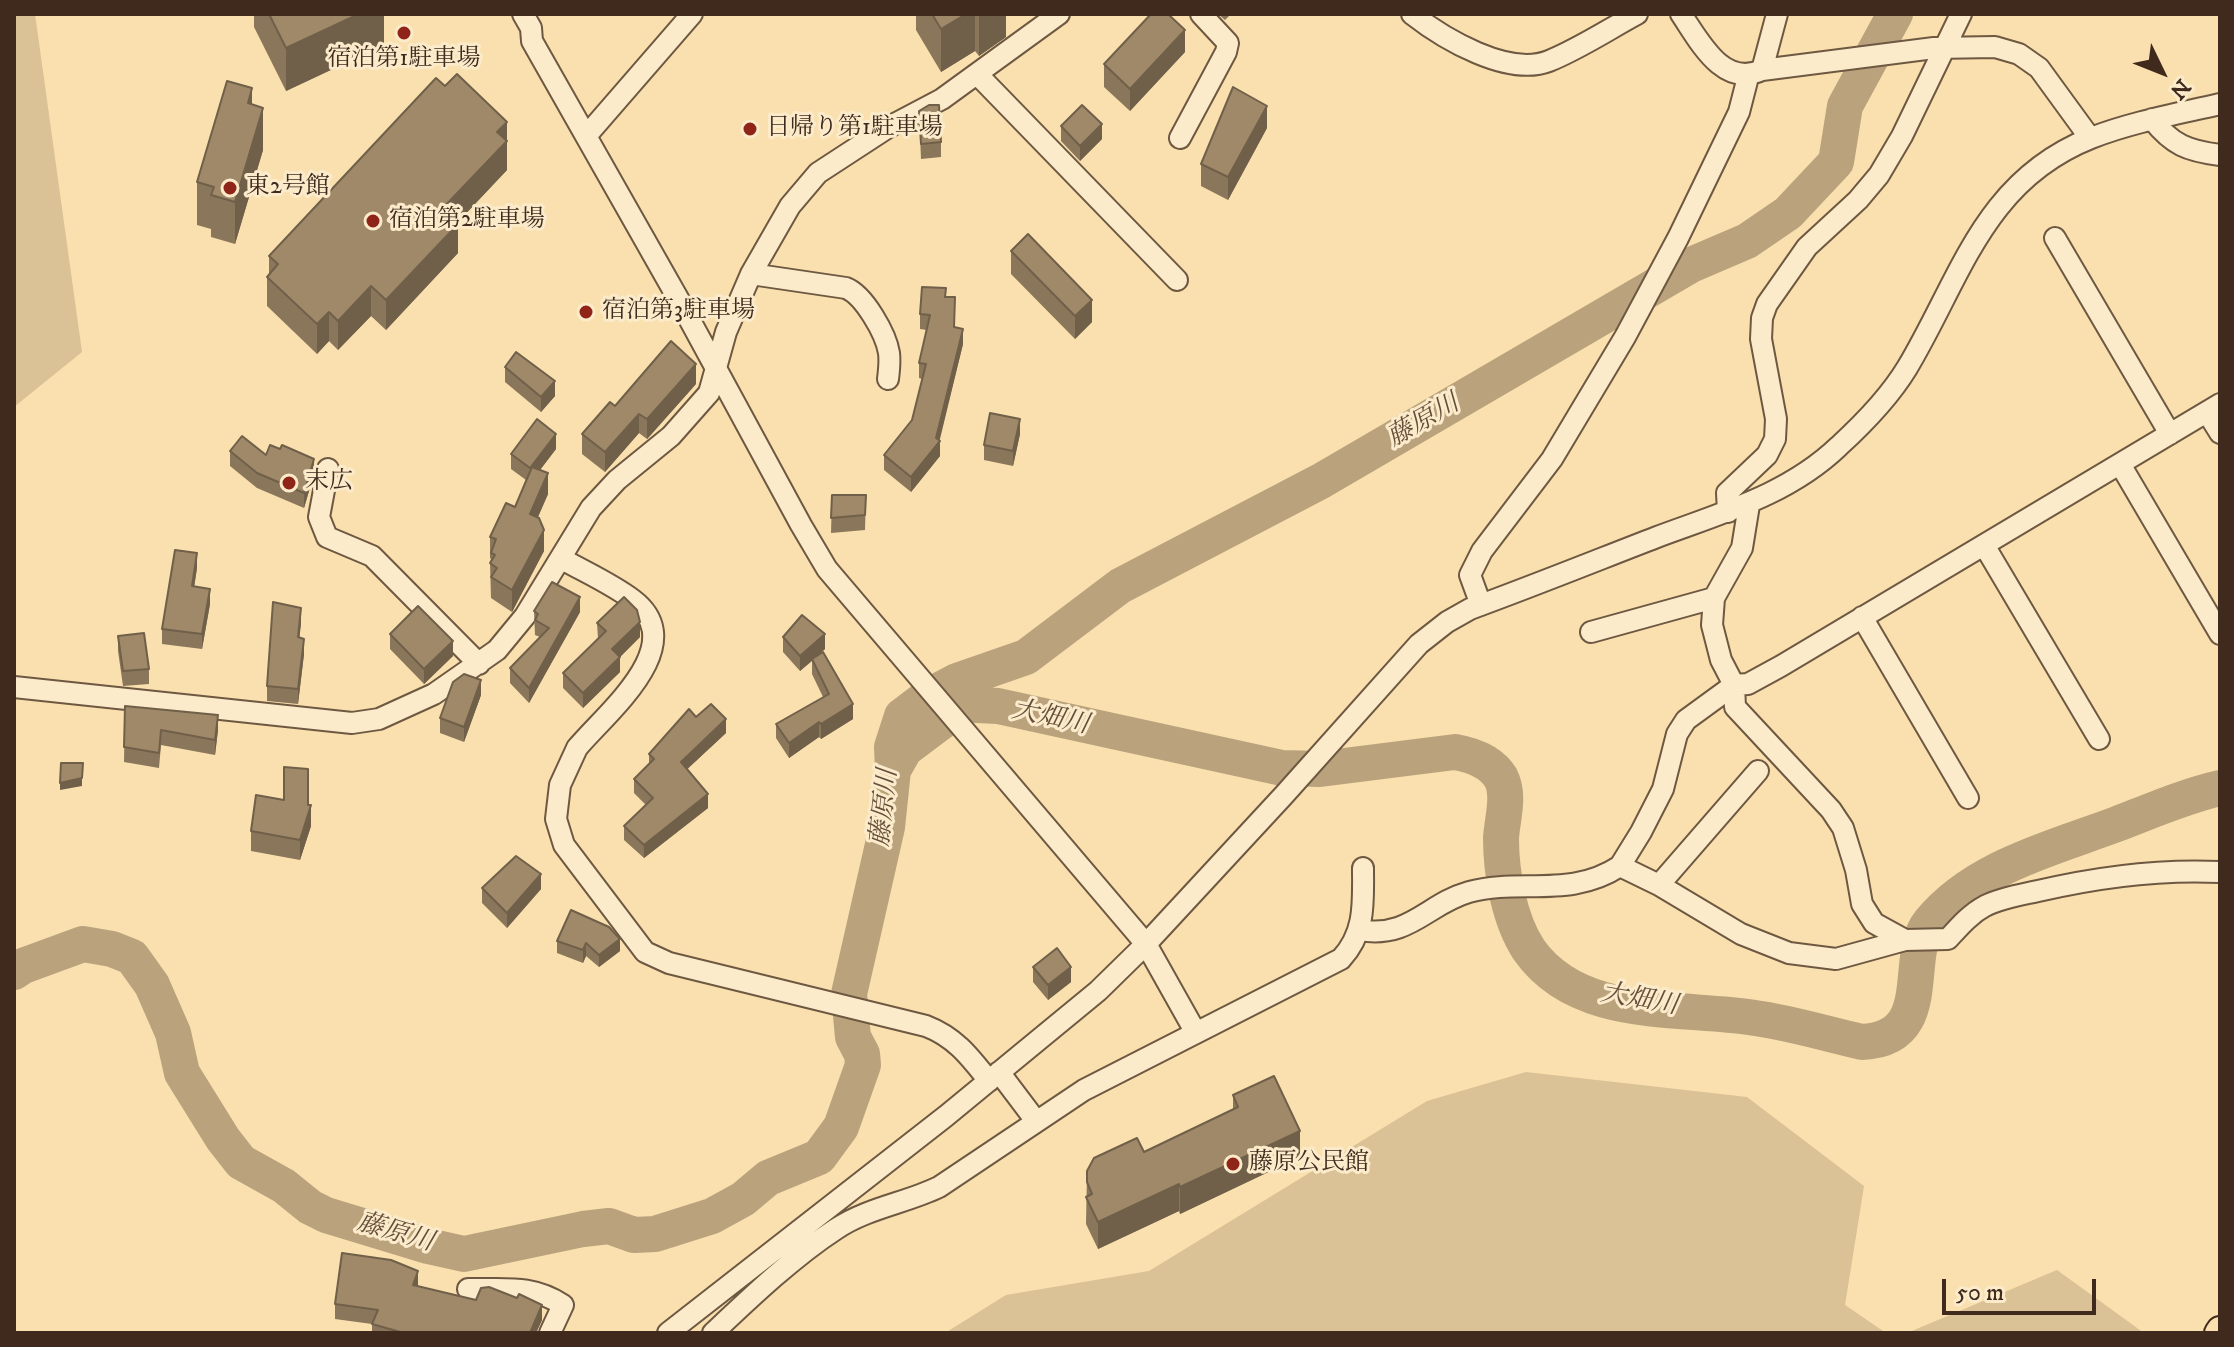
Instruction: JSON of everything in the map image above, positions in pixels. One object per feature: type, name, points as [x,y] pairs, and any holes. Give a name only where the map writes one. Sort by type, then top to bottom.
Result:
[{"type":"street","points":[[587,135],[692,14]]},
{"type":"street","points":[[14,687],[352,723],[379,719],[404,710],[479,664],[497,650],[525,616],[591,508],[617,480],[671,436],[709,393],[726,332],[751,274],[785,213],[818,173],[846,152],[942,99],[1059,14]]},
{"type":"street","points":[[1180,138],[1228,43],[1201,14]]},
{"type":"street","points":[[1412,14],[1477,52],[1506,64],[1526,65],[1547,62],[1637,14]]},
{"type":"street","points":[[1681,14],[1708,52],[1730,73],[1755,73],[1941,47],[1995,47],[2019,54],[2039,68],[2090,138]]},
{"type":"street","points":[[1481,605],[1470,575],[1482,551],[1552,459],[1625,337],[1678,238],[1739,112],[1777,14]]},
{"type":"street","points":[[1728,512],[1727,493],[1767,455],[1775,439],[1776,419],[1761,339],[1762,318],[1767,304],[1807,247],[1858,200],[1879,175],[1902,136],[1941,47],[1961,14]]},
{"type":"street","points":[[533,19],[532,41],[827,569],[1146,944],[1196,1033]]},
{"type":"street","points":[[977,74],[1177,280]]},
{"type":"street","points":[[668,1333],[1098,991],[1146,944],[1284,795],[1419,644],[1447,622],[1481,605],[1749,505],[1800,477],[1839,447],[1905,371],[1967,251],[2019,183],[2046,163],[2090,138],[2152,119],[2220,104]]},
{"type":"street","points":[[2152,119],[2165,136],[2186,149],[2220,155]]},
{"type":"street","points":[[2055,238],[2170,434]]},
{"type":"street","points":[[751,274],[856,292],[868,308],[889,351],[888,379]]},
{"type":"street","points":[[1360,930],[1376,933],[1393,931],[1470,892],[1543,888],[1605,876],[1620,866],[1641,832],[1663,789],[1677,734],[1696,711],[1734,685],[1748,684],[2214,408],[2220,433]]},
{"type":"street","points":[[2120,464],[2218,625]]},
{"type":"street","points":[[328,469],[319,517],[327,537],[372,556],[479,664]]},
{"type":"street","points":[[1749,505],[1742,548],[1714,598],[1712,625],[1721,660],[1734,685],[1735,707],[1809,784],[1843,828],[1856,870],[1862,904],[1874,923],[1908,940]]},
{"type":"street","points":[[1984,545],[2099,739]]},
{"type":"street","points":[[562,559],[636,602],[653,629],[653,644],[641,675],[577,748],[560,785],[556,819],[564,845],[645,952],[669,963],[880,1013],[944,1033],[994,1076],[1036,1121]]},
{"type":"street","points":[[1591,632],[1714,598]]},
{"type":"street","points":[[1862,617],[1968,798]]},
{"type":"street","points":[[1659,885],[1758,771]]},
{"type":"street","points":[[1620,866],[1659,885],[1741,934],[1789,953],[1836,959],[1908,940],[1948,939],[1964,921],[1984,907],[2092,878],[2185,870],[2220,872]]},
{"type":"street","points":[[713,1333],[837,1228],[882,1207],[914,1199],[939,1187],[1084,1090],[1341,959],[1352,947],[1360,930],[1363,868]]},
{"type":"street","points":[[468,1289],[545,1293],[563,1305],[550,1333]]},
{"type":"shaded area","points":[[14,14],[35,14],[82,352],[14,407]]},
{"type":"shaded area","points":[[1526,1072],[1747,1097],[1864,1186],[1845,1305],[1886,1333],[945,1333],[1006,1295],[1149,1271],[1427,1101]]},
{"type":"shaded area","points":[[2057,1270],[2144,1333],[1907,1333]]},
{"type":"building","points":[[269,14],[359,14],[286,48]]},
{"type":"building","points":[[932,14],[966,14],[941,29]]},
{"type":"building","points":[[1151,14],[1168,14],[1185,30],[1130,89],[1104,64]]},
{"type":"building","points":[[457,74],[507,122],[497,132],[507,141],[442,209],[458,224],[386,300],[371,286],[338,321],[329,312],[317,324],[267,277],[278,264],[269,256],[436,78],[445,86]]},
{"type":"building","points":[[227,81],[252,88],[248,103],[263,108],[235,202],[211,195],[214,187],[197,182]]},
{"type":"building","points":[[1233,87],[1267,106],[1228,177],[1201,164]]},
{"type":"building","points":[[929,105],[939,105],[941,142],[921,144],[919,111]]},
{"type":"building","points":[[1082,105],[1102,124],[1080,146],[1061,126]]},
{"type":"building","points":[[1028,234],[1092,300],[1075,316],[1011,251]]},
{"type":"building","points":[[922,287],[946,288],[945,297],[955,297],[954,327],[963,329],[936,438],[940,441],[911,477],[884,455],[912,420],[926,364],[919,363],[930,315],[920,314]]},
{"type":"building","points":[[671,341],[696,364],[647,419],[639,414],[605,452],[582,434],[610,402],[615,406]]},
{"type":"building","points":[[516,352],[555,381],[541,397],[505,367]]},
{"type":"building","points":[[990,413],[1020,419],[1013,451],[984,445]]},
{"type":"building","points":[[537,419],[556,434],[530,468],[511,454]]},
{"type":"building","points":[[242,436],[266,455],[270,445],[280,449],[282,445],[314,459],[304,493],[257,473],[230,451]]},
{"type":"building","points":[[532,467],[548,473],[530,514],[539,518],[544,530],[512,590],[491,577],[497,568],[490,563],[495,555],[491,553],[496,539],[490,537],[506,503],[515,507]]},
{"type":"building","points":[[832,495],[866,495],[865,515],[831,518]]},
{"type":"building","points":[[175,550],[197,553],[192,586],[210,589],[202,634],[162,629]]},
{"type":"building","points":[[552,582],[580,597],[529,688],[510,668],[549,628],[535,620],[538,614],[534,611]]},
{"type":"building","points":[[624,597],[637,610],[640,622],[612,649],[620,657],[583,693],[563,673],[606,631],[597,623]]},
{"type":"building","points":[[273,602],[301,608],[298,637],[304,639],[298,689],[267,686]]},
{"type":"building","points":[[418,606],[453,641],[424,669],[390,634]]},
{"type":"building","points":[[802,615],[825,634],[800,656],[783,637]]},
{"type":"building","points":[[144,633],[149,669],[123,671],[118,636]]},
{"type":"building","points":[[823,652],[853,704],[789,743],[776,724],[829,694],[812,659]]},
{"type":"building","points":[[464,674],[481,680],[464,727],[440,718],[453,682]]},
{"type":"building","points":[[711,704],[726,719],[681,762],[708,794],[644,845],[624,826],[653,798],[634,779],[654,759],[649,754],[689,709],[696,717]]},
{"type":"building","points":[[125,706],[218,715],[215,740],[161,730],[159,753],[124,747]]},
{"type":"building","points":[[61,763],[83,763],[82,778],[60,783]]},
{"type":"building","points":[[284,767],[308,769],[308,805],[311,805],[300,840],[251,831],[256,795],[284,800]]},
{"type":"building","points":[[516,856],[541,874],[507,913],[482,888]]},
{"type":"building","points":[[571,910],[609,927],[620,939],[599,955],[586,943],[583,950],[557,941]]},
{"type":"building","points":[[1057,948],[1071,967],[1048,985],[1033,967]]},
{"type":"building","points":[[1274,1076],[1300,1131],[1098,1222],[1086,1197],[1092,1194],[1087,1171],[1094,1158],[1137,1138],[1144,1152],[1238,1107],[1233,1095]]},
{"type":"building","points":[[342,1253],[391,1260],[418,1271],[413,1285],[476,1300],[481,1288],[489,1287],[517,1298],[519,1294],[542,1305],[530,1333],[404,1333],[372,1324],[378,1310],[335,1304]]},
{"type":"waterway","name":"藤原川","points":[[14,972],[83,944],[112,949],[132,957],[152,985],[173,1033],[182,1073],[223,1139],[241,1162],[326,1215],[464,1254],[609,1226],[634,1235],[655,1234],[712,1216],[743,1199],[768,1178],[819,1157],[841,1127],[863,1065],[862,1054],[853,1037],[849,994],[887,827],[893,770],[892,747],[902,716],[927,697],[957,681],[1026,657],[1120,586],[1321,481],[1691,265],[1747,241],[1788,213],[1836,162],[1845,106],[1895,14]]},
{"type":"waterway","name":"大畑川","points":[[893,770],[905,749],[945,719],[956,704],[998,706],[1282,768],[1320,769],[1455,752],[1468,755],[1487,763],[1497,772],[1504,785],[1501,852],[1508,896],[1522,938],[1550,973],[1575,989],[1603,1000],[1664,1010],[1768,1020],[1862,1042],[1886,1037],[1901,1027],[1910,1012],[1922,937],[1930,922],[1969,887],[2016,861],[2181,799],[2220,788]]},
{"type":"place","name":"宿泊第1駐車場","points":[[404,33]]},
{"type":"place","name":"日帰り第1駐車場","points":[[750,129]]},
{"type":"place","name":"東2号館","points":[[230,188]]},
{"type":"place","name":"宿泊第2駐車場","points":[[373,221]]},
{"type":"place","name":"宿泊第3駐車場","points":[[586,312]]},
{"type":"place","name":"末広","points":[[289,483]]},
{"type":"place","name":"藤原公民館","points":[[1233,1164]]}]
